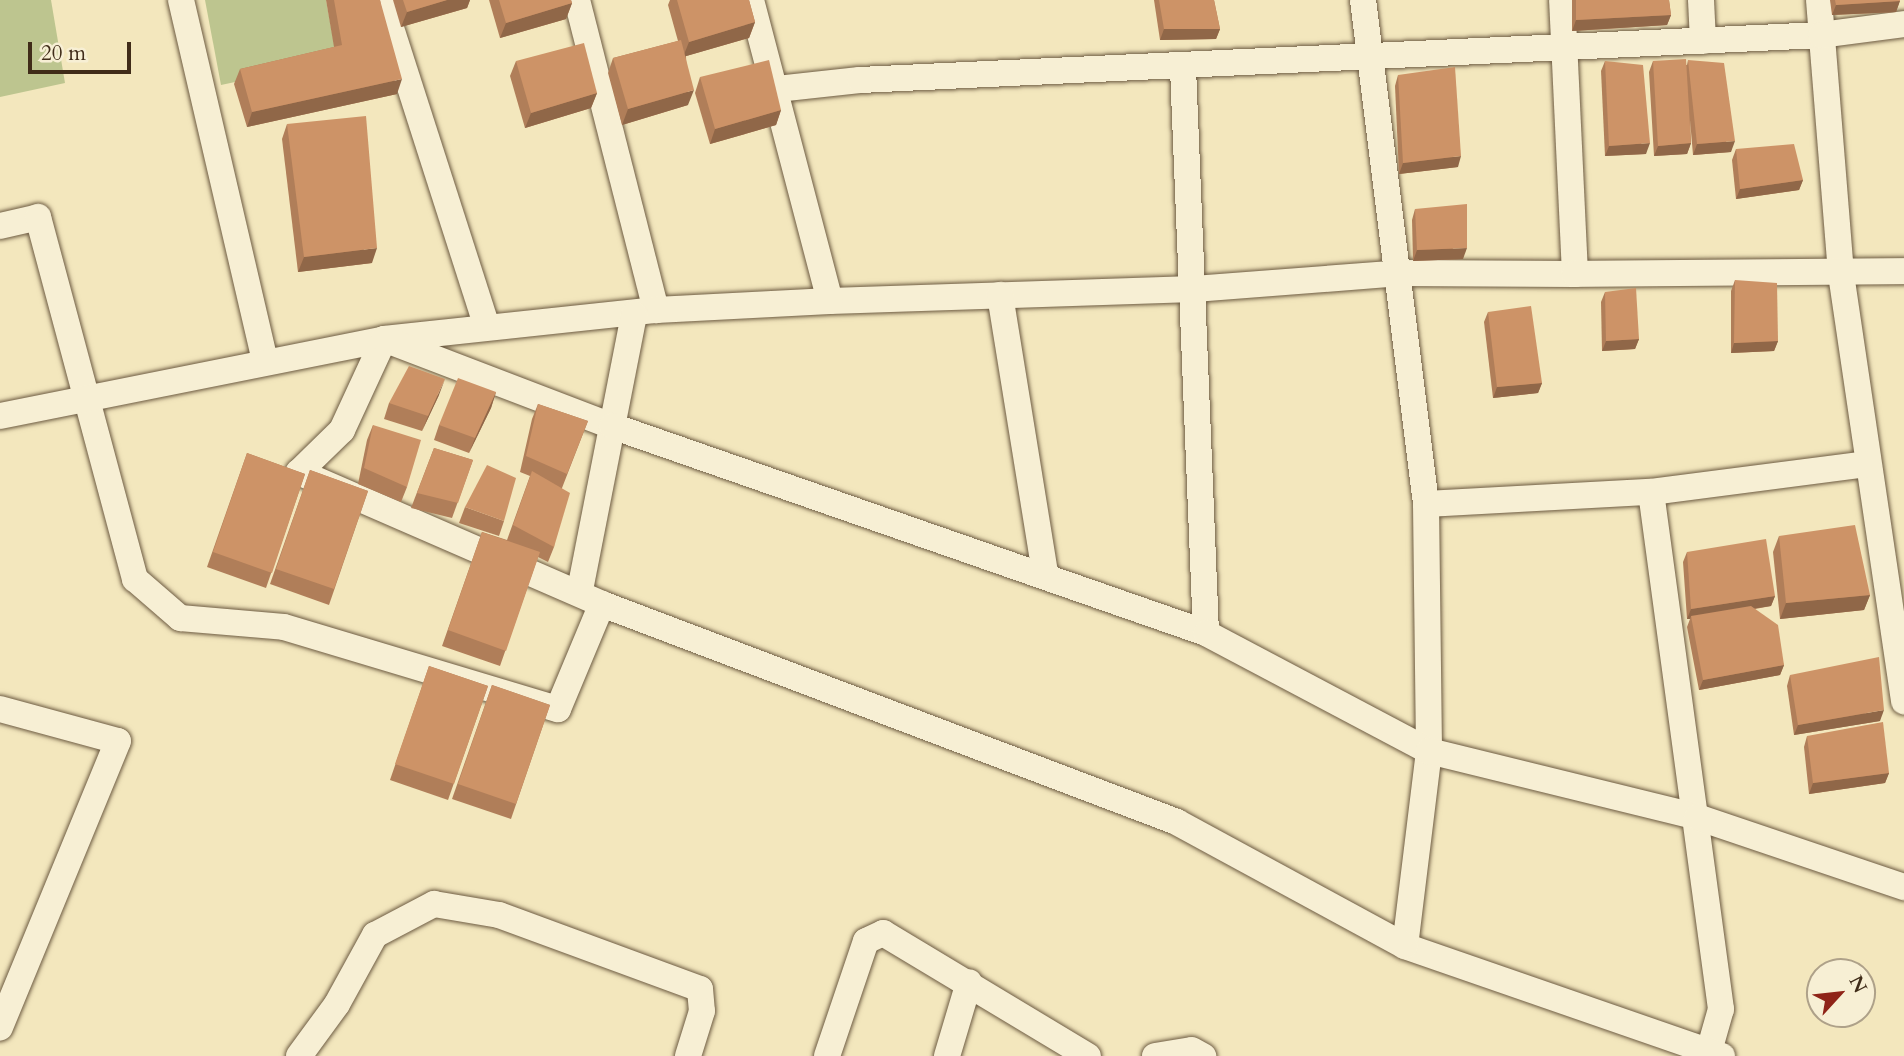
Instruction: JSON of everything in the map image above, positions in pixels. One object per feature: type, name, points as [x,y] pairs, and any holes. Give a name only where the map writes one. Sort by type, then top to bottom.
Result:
[{"type":"street","points":[[181,0],[264,359]]},
{"type":"street","points":[[382,0],[488,327]]},
{"type":"street","points":[[0,226],[38,217],[135,579],[180,618],[284,627],[558,709],[591,597],[612,426],[645,312],[577,0]]},
{"type":"street","points":[[751,0],[777,89],[830,301]]},
{"type":"street","points":[[1363,0],[1401,273],[1426,504],[1429,751],[1405,946]]},
{"type":"street","points":[[1562,0],[1575,274]]},
{"type":"street","points":[[1701,0],[1703,41]]},
{"type":"street","points":[[1819,0],[1841,274],[1866,464],[1904,701]]},
{"type":"street","points":[[777,89],[860,80],[1183,68],[1821,35],[1904,23]]},
{"type":"street","points":[[1183,68],[1206,633]]},
{"type":"street","points":[[0,416],[264,359],[384,339],[645,312],[830,301],[1194,289],[1401,273],[1841,274],[1904,271]]},
{"type":"street","points":[[1000,295],[1045,574]]},
{"type":"street","points":[[384,339],[612,426],[1045,574],[1206,633],[1429,751],[1698,817],[1904,887]]},
{"type":"street","points":[[384,339],[342,430],[299,472],[591,597],[1177,822],[1405,946],[1715,1054],[1721,1009],[1698,817],[1651,492]]},
{"type":"street","points":[[1426,504],[1651,492],[1866,464]]},
{"type":"street","points":[[0,709],[118,741],[0,1028]]},
{"type":"street","points":[[299,1056],[337,1004],[375,935],[434,904],[499,915],[700,989],[702,1011],[688,1056]]},
{"type":"street","points":[[827,1056],[872,933],[883,933],[969,982],[1088,1056]]},
{"type":"street","points":[[947,1056],[969,982]]},
{"type":"street","points":[[1154,1056],[1192,1050],[1203,1056]]},
{"type":"green space","points":[[0,0],[51,0],[65,83],[0,97]]},
{"type":"green space","points":[[205,0],[326,0],[337,60],[221,85]]},
{"type":"building","points":[[334,0],[380,0],[402,79],[252,112],[240,69],[342,45]]},
{"type":"building","points":[[403,0],[447,0],[407,12]]},
{"type":"building","points":[[499,0],[571,0],[572,3],[506,23]]},
{"type":"building","points":[[677,0],[749,0],[755,22],[689,42]]},
{"type":"building","points":[[1159,0],[1214,0],[1220,29],[1164,29]]},
{"type":"building","points":[[1576,0],[1669,0],[1671,15],[1576,20]]},
{"type":"building","points":[[1835,0],[1900,0],[1900,1],[1836,5]]},
{"type":"building","points":[[681,40],[694,90],[628,109],[613,58]]},
{"type":"building","points":[[584,43],[597,93],[531,113],[516,61]]},
{"type":"building","points":[[1686,59],[1691,143],[1658,146],[1653,61]]},
{"type":"building","points":[[769,60],[781,110],[715,129],[700,77]]},
{"type":"building","points":[[1688,60],[1724,63],[1735,141],[1697,144]]},
{"type":"building","points":[[1605,61],[1643,65],[1650,143],[1609,146]]},
{"type":"building","points":[[1455,67],[1461,156],[1403,163],[1398,75]]},
{"type":"building","points":[[366,116],[377,248],[304,257],[287,124]]},
{"type":"building","points":[[1794,144],[1803,180],[1740,189],[1736,149]]},
{"type":"building","points":[[1467,204],[1467,248],[1417,250],[1415,209]]},
{"type":"building","points":[[1735,280],[1777,283],[1778,341],[1734,343]]},
{"type":"building","points":[[1636,288],[1639,339],[1606,341],[1605,292]]},
{"type":"building","points":[[1531,306],[1542,383],[1497,387],[1488,312]]},
{"type":"building","points":[[409,366],[445,379],[428,416],[389,403]]},
{"type":"building","points":[[458,378],[496,392],[475,438],[439,425]]},
{"type":"building","points":[[538,404],[588,421],[567,474],[526,456]]},
{"type":"building","points":[[373,425],[421,440],[407,487],[364,468]]},
{"type":"building","points":[[434,448],[473,460],[458,503],[417,493]]},
{"type":"building","points":[[247,453],[305,474],[272,573],[213,552]]},
{"type":"building","points":[[487,465],[516,478],[504,521],[465,507]]},
{"type":"building","points":[[310,470],[368,491],[334,589],[276,569]]},
{"type":"building","points":[[532,471],[570,493],[554,547],[513,525]]},
{"type":"building","points":[[1855,525],[1870,595],[1786,603],[1779,536]]},
{"type":"building","points":[[482,532],[540,552],[506,651],[448,630]]},
{"type":"building","points":[[1766,539],[1775,596],[1691,609],[1687,552]]},
{"type":"building","points":[[1751,606],[1778,625],[1784,665],[1703,680],[1691,616]]},
{"type":"building","points":[[1879,657],[1884,710],[1798,725],[1790,675]]},
{"type":"building","points":[[429,666],[488,686],[454,784],[395,764]]},
{"type":"building","points":[[492,685],[550,705],[516,804],[458,784]]},
{"type":"building","points":[[1883,722],[1889,773],[1813,783],[1807,736]]}]
